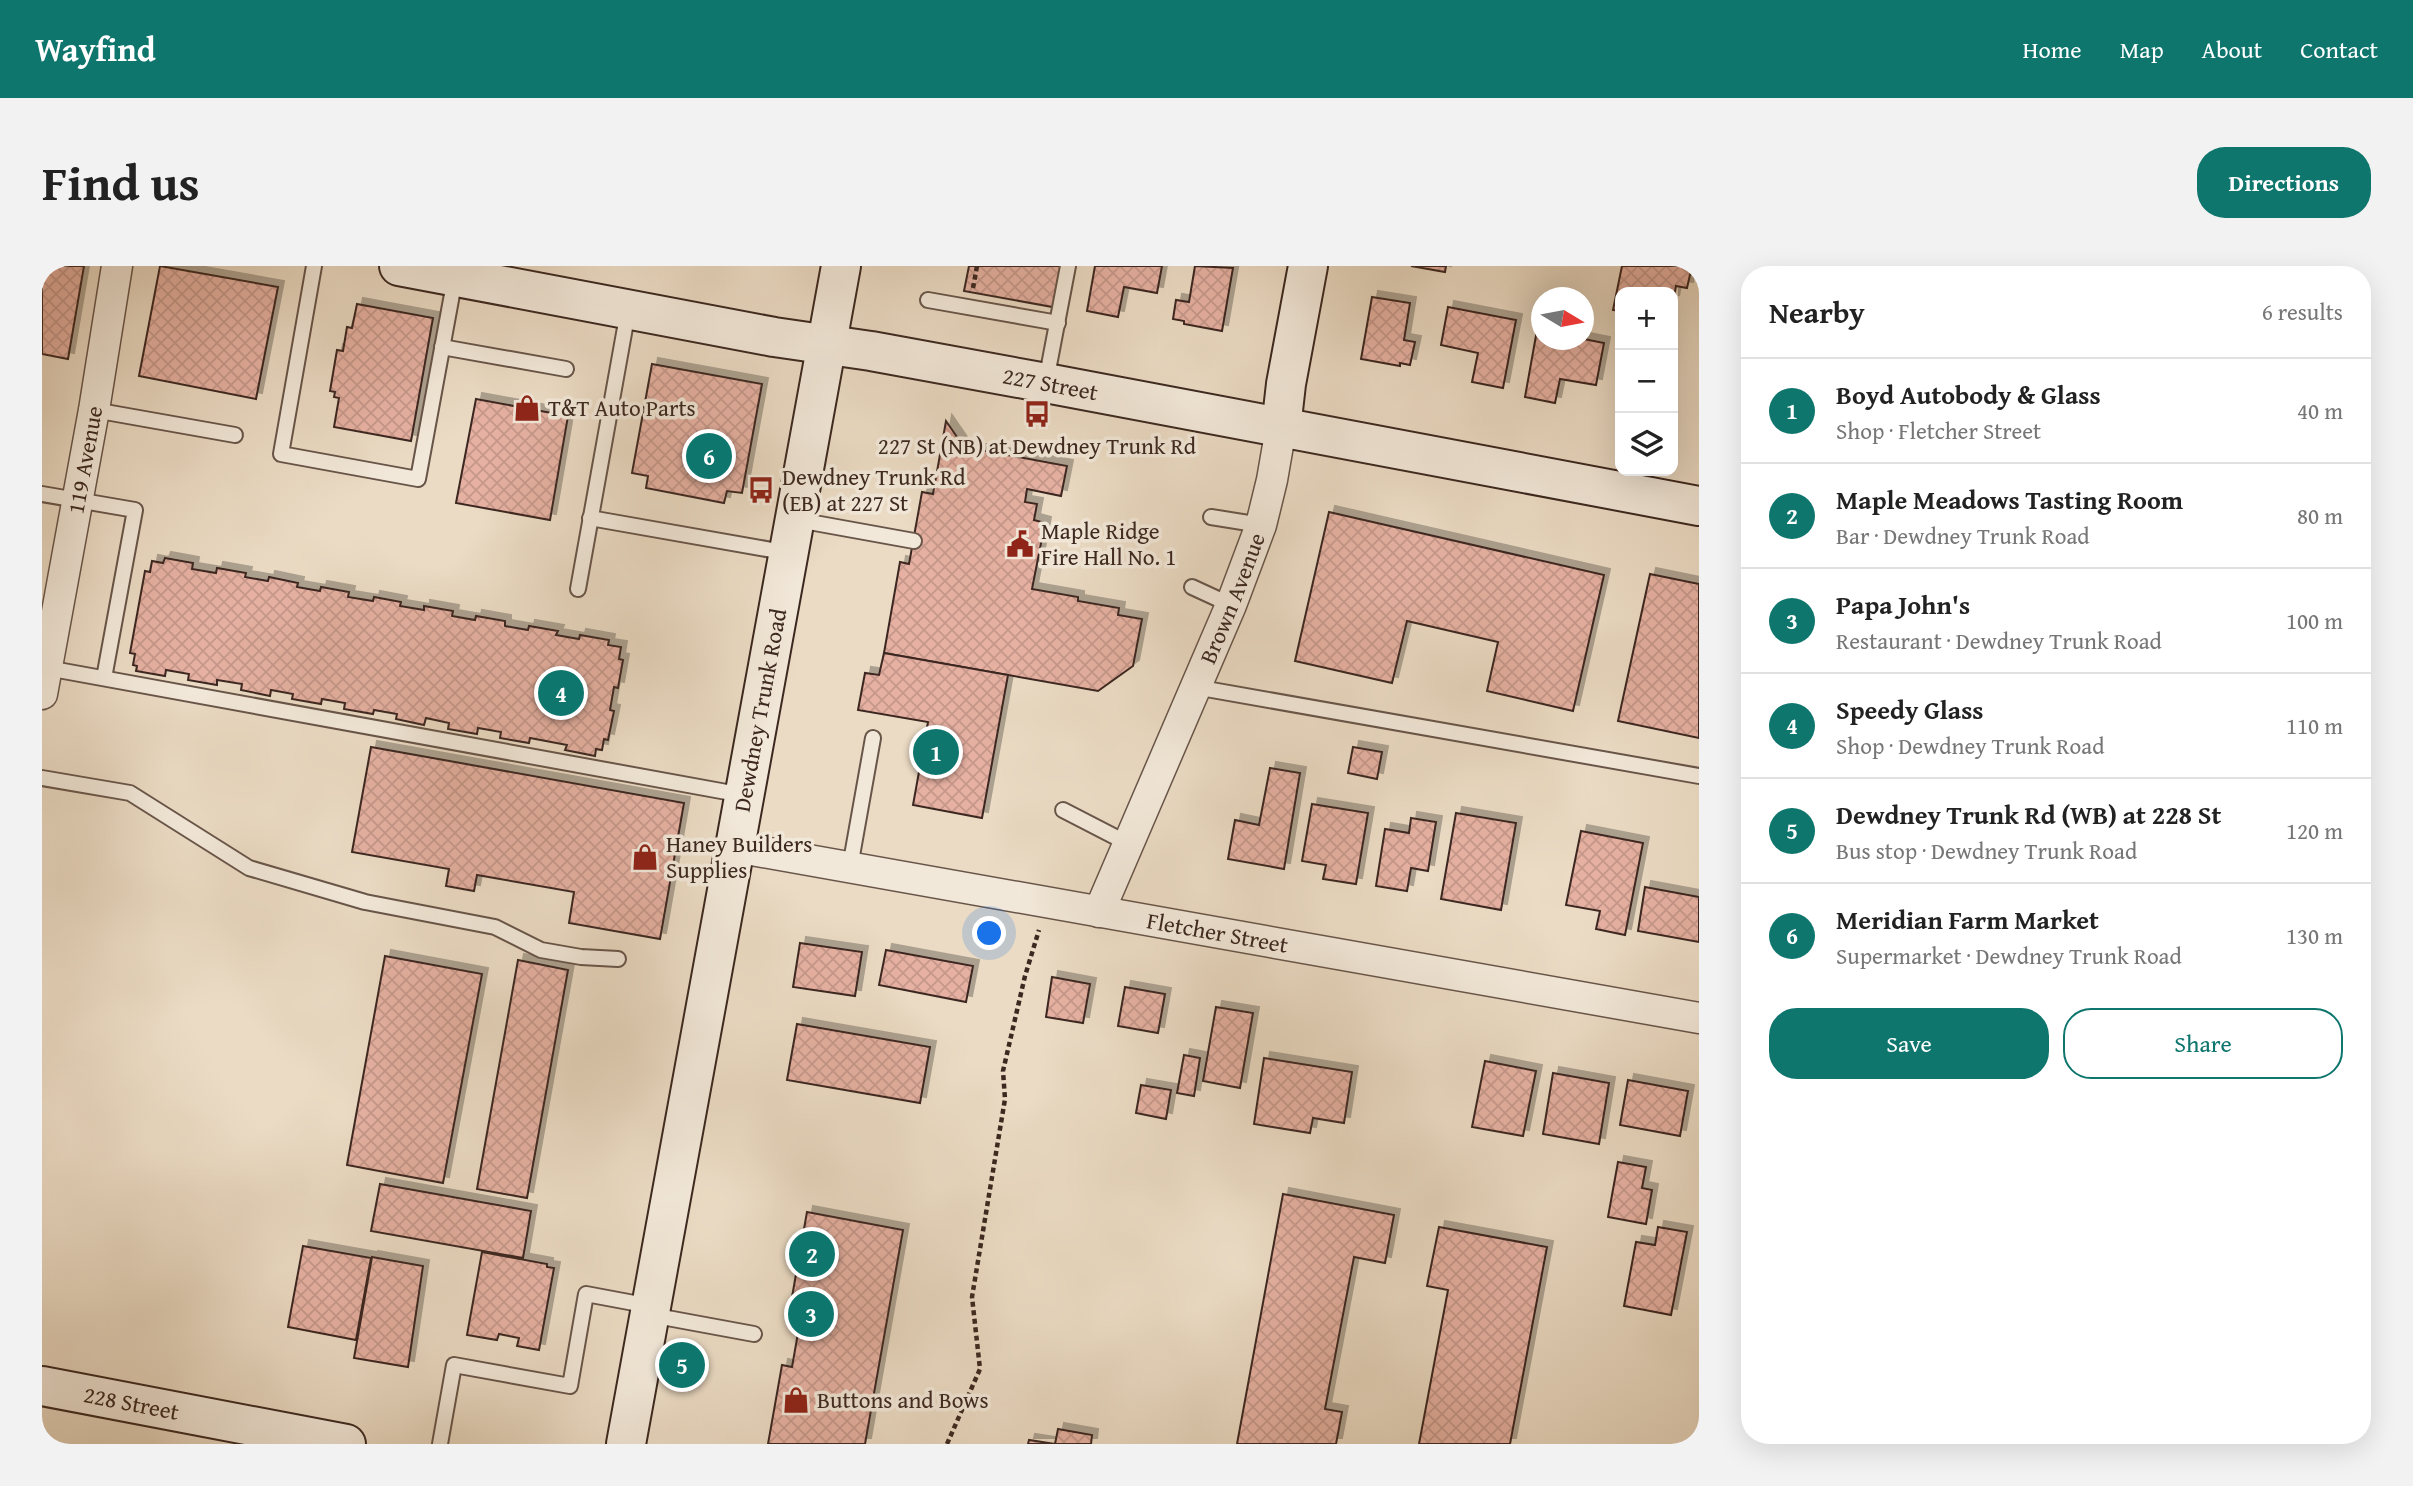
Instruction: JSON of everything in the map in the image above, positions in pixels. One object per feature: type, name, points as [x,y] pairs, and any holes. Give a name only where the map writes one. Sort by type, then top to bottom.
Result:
[{"type":"main road","name":"227 Street","points":[[399,266],[456,271],[628,310],[1046,383],[1699,506]]},
{"type":"main road","name":"Dewdney Trunk Road","points":[[626,1444],[841,266]]},
{"type":"main road","name":"Brown Avenue","points":[[1281,428],[1286,384],[1308,266]]},
{"type":"main road","name":"228 Street","points":[[42,1386],[346,1444]]},
{"type":"street","name":"119 Avenue","points":[[44,681],[94,410],[117,266]]},
{"type":"street","name":"Brown Avenue","points":[[1099,912],[1231,605],[1261,526],[1281,428]]},
{"type":"street","name":"Fletcher Street","points":[[735,847],[1699,1018]]},
{"type":"lane","points":[[314,266],[281,454],[418,479],[456,271]]},
{"type":"lane","points":[[1046,383],[1068,266]]},
{"type":"lane","points":[[928,300],[1058,323]]},
{"type":"lane","points":[[578,589],[628,310]]},
{"type":"lane","points":[[442,346],[566,369]]},
{"type":"lane","points":[[94,410],[235,435]]},
{"type":"lane","points":[[42,494],[135,510],[104,678]]},
{"type":"lane","points":[[1211,517],[1261,526]]},
{"type":"lane","points":[[590,518],[792,536],[914,541]]},
{"type":"lane","points":[[1192,587],[1231,605]]},
{"type":"lane","points":[[44,681],[104,678],[744,795]]},
{"type":"lane","points":[[1195,687],[1699,776]]},
{"type":"lane","points":[[850,867],[873,738]]},
{"type":"lane","points":[[42,778],[130,793],[249,868],[365,902],[495,927],[541,950],[581,957],[618,959]]},
{"type":"lane","points":[[1063,810],[1127,843]]},
{"type":"lane","points":[[440,1444],[454,1365],[570,1386],[586,1294],[754,1334]]},
{"type":"path","points":[[947,1444],[980,1369],[972,1297],[1005,1099],[1003,1072],[1045,902]]},
{"type":"building","points":[[42,266],[84,266],[68,359],[42,354]]},
{"type":"building","points":[[160,266],[278,287],[256,399],[139,376]]},
{"type":"building","points":[[969,266],[1066,266],[1058,308],[964,291]]},
{"type":"building","points":[[1095,266],[1162,266],[1157,293],[1124,287],[1118,317],[1087,311]]},
{"type":"building","points":[[1195,266],[1233,268],[1222,331],[1184,324],[1184,321],[1173,319],[1176,300],[1189,302]]},
{"type":"building","points":[[1411,266],[1446,266],[1445,272]]},
{"type":"building","points":[[1622,266],[1692,266],[1687,288],[1618,287]]},
{"type":"building","points":[[1372,297],[1410,303],[1404,340],[1415,342],[1410,365],[1400,363],[1400,366],[1361,359]]},
{"type":"building","points":[[357,304],[433,318],[411,441],[334,427],[339,398],[334,397],[335,392],[330,391],[337,350],[343,351],[347,327],[352,328]]},
{"type":"building","points":[[1448,307],[1516,320],[1503,388],[1472,382],[1478,353],[1441,345]]},
{"type":"building","points":[[1594,341],[1604,343],[1596,385],[1560,379],[1555,403],[1525,397],[1533,350],[1594,350]]},
{"type":"building","points":[[652,364],[762,384],[742,493],[727,491],[724,503],[646,488],[648,476],[632,473]]},
{"type":"building","points":[[476,399],[568,416],[550,520],[456,503]]},
{"type":"building","points":[[946,421],[964,447],[1067,466],[1061,496],[1027,489],[1025,502],[1037,504],[1034,520],[1045,523],[1032,589],[1119,608],[1118,615],[1142,619],[1133,666],[1098,691],[884,653],[900,562],[909,564],[922,492],[933,494]]},
{"type":"building","points":[[1329,512],[1604,575],[1573,711],[1487,691],[1498,642],[1407,621],[1392,683],[1295,661]]},
{"type":"building","points":[[165,558],[193,563],[192,569],[216,573],[217,568],[246,573],[245,577],[268,581],[269,577],[298,583],[297,587],[320,591],[321,587],[349,592],[348,597],[373,601],[374,597],[401,602],[400,606],[424,610],[424,606],[453,611],[452,616],[475,620],[476,616],[505,621],[505,626],[528,630],[529,626],[558,631],[556,635],[579,639],[580,635],[609,640],[608,645],[621,647],[619,659],[623,660],[618,688],[614,687],[610,710],[614,711],[608,740],[604,739],[602,750],[596,749],[595,756],[565,750],[567,745],[530,738],[529,743],[500,738],[501,732],[478,728],[477,734],[448,729],[449,723],[426,718],[424,725],[396,719],[397,714],[374,710],[373,714],[344,709],[345,703],[322,699],[321,704],[292,699],[293,694],[271,690],[270,696],[241,690],[242,684],[217,680],[217,685],[188,680],[189,674],[166,670],[165,676],[136,671],[137,666],[133,665],[135,654],[130,653],[145,571],[150,572],[152,561],[163,563]]},
{"type":"building","points":[[1650,574],[1699,584],[1699,738],[1618,721]]},
{"type":"building","points":[[884,653],[1008,675],[982,818],[913,805],[928,722],[858,710],[865,673],[879,675]]},
{"type":"building","points":[[371,747],[684,803],[660,939],[569,923],[574,892],[477,875],[474,891],[446,886],[449,869],[352,852]]},
{"type":"building","points":[[1353,747],[1382,752],[1377,779],[1348,773]]},
{"type":"building","points":[[1270,768],[1300,773],[1284,869],[1228,859],[1235,820],[1259,825]]},
{"type":"building","points":[[1312,804],[1368,813],[1356,884],[1323,879],[1326,865],[1302,861]]},
{"type":"building","points":[[1456,813],[1516,823],[1501,910],[1441,899]]},
{"type":"building","points":[[1411,818],[1436,822],[1428,871],[1411,868],[1407,891],[1376,886],[1385,829],[1409,833]]},
{"type":"building","points":[[1581,831],[1643,843],[1625,935],[1596,929],[1600,911],[1566,905]]},
{"type":"building","points":[[1645,887],[1699,897],[1699,942],[1638,931]]},
{"type":"building","points":[[800,943],[862,952],[855,996],[793,987]]},
{"type":"building","points":[[886,950],[973,966],[966,1002],[879,985]]},
{"type":"building","points":[[385,956],[482,974],[443,1183],[347,1165]]},
{"type":"building","points":[[518,960],[568,970],[527,1198],[477,1189]]},
{"type":"building","points":[[1052,977],[1090,984],[1083,1023],[1046,1017]]},
{"type":"building","points":[[1125,987],[1165,994],[1158,1033],[1118,1026]]},
{"type":"building","points":[[1216,1007],[1253,1013],[1240,1088],[1203,1081]]},
{"type":"building","points":[[797,1024],[930,1047],[920,1103],[787,1080]]},
{"type":"building","points":[[1184,1055],[1200,1058],[1194,1096],[1177,1093]]},
{"type":"building","points":[[1264,1058],[1352,1072],[1344,1123],[1313,1118],[1310,1133],[1254,1124]]},
{"type":"building","points":[[1485,1061],[1536,1071],[1523,1136],[1472,1127]]},
{"type":"building","points":[[1553,1073],[1609,1083],[1599,1144],[1543,1134]]},
{"type":"building","points":[[1628,1080],[1688,1091],[1680,1136],[1620,1125]]},
{"type":"building","points":[[1141,1085],[1171,1090],[1166,1119],[1136,1113]]},
{"type":"building","points":[[1618,1162],[1646,1167],[1642,1188],[1652,1190],[1646,1224],[1608,1217]]},
{"type":"building","points":[[380,1184],[531,1211],[523,1258],[371,1231]]},
{"type":"building","points":[[1283,1194],[1394,1215],[1385,1263],[1354,1257],[1325,1409],[1342,1412],[1336,1444],[1237,1444]]},
{"type":"building","points":[[807,1212],[903,1230],[865,1444],[768,1444],[782,1365],[792,1367],[804,1299],[792,1297]]},
{"type":"building","points":[[1439,1227],[1547,1247],[1510,1444],[1419,1444],[1448,1290],[1427,1286]]},
{"type":"building","points":[[1658,1227],[1687,1232],[1671,1315],[1624,1306],[1636,1242],[1655,1245]]},
{"type":"building","points":[[303,1246],[371,1258],[356,1340],[288,1327]]},
{"type":"building","points":[[482,1252],[547,1264],[547,1267],[554,1268],[539,1350],[517,1346],[519,1338],[499,1334],[497,1340],[467,1335]]},
{"type":"building","points":[[372,1257],[423,1266],[408,1367],[354,1358]]},
{"type":"building","points":[[1058,1429],[1092,1435],[1091,1444],[1055,1444]]},
{"type":"building","points":[[1029,1440],[1055,1444],[1028,1444]]},
{"type":"place","name":"T&T Auto Parts","points":[[527,408]]},
{"type":"place","name":"227 St (NB) at Dewdney Trunk Rd","points":[[1037,414]]},
{"type":"place","name":"Meridian Farm Market","points":[[709,456]]},
{"type":"place","name":"Dewdney Trunk Rd (EB) at 227 St","points":[[761,490]]},
{"type":"place","name":"Maple Ridge Fire Hall No. 1","points":[[1020,544]]},
{"type":"place","name":"Speedy Glass","points":[[561,693]]},
{"type":"place","name":"Boyd Autobody & Glass","points":[[936,752]]},
{"type":"place","name":"Haney Builders Supplies","points":[[645,857]]},
{"type":"place","name":"Maple Meadows Tasting Room","points":[[812,1254]]},
{"type":"place","name":"Papa John's","points":[[811,1314]]},
{"type":"place","name":"Dewdney Trunk Rd (WB) at 228 St","points":[[682,1365]]},
{"type":"place","name":"Buttons and Bows","points":[[796,1400]]}]
